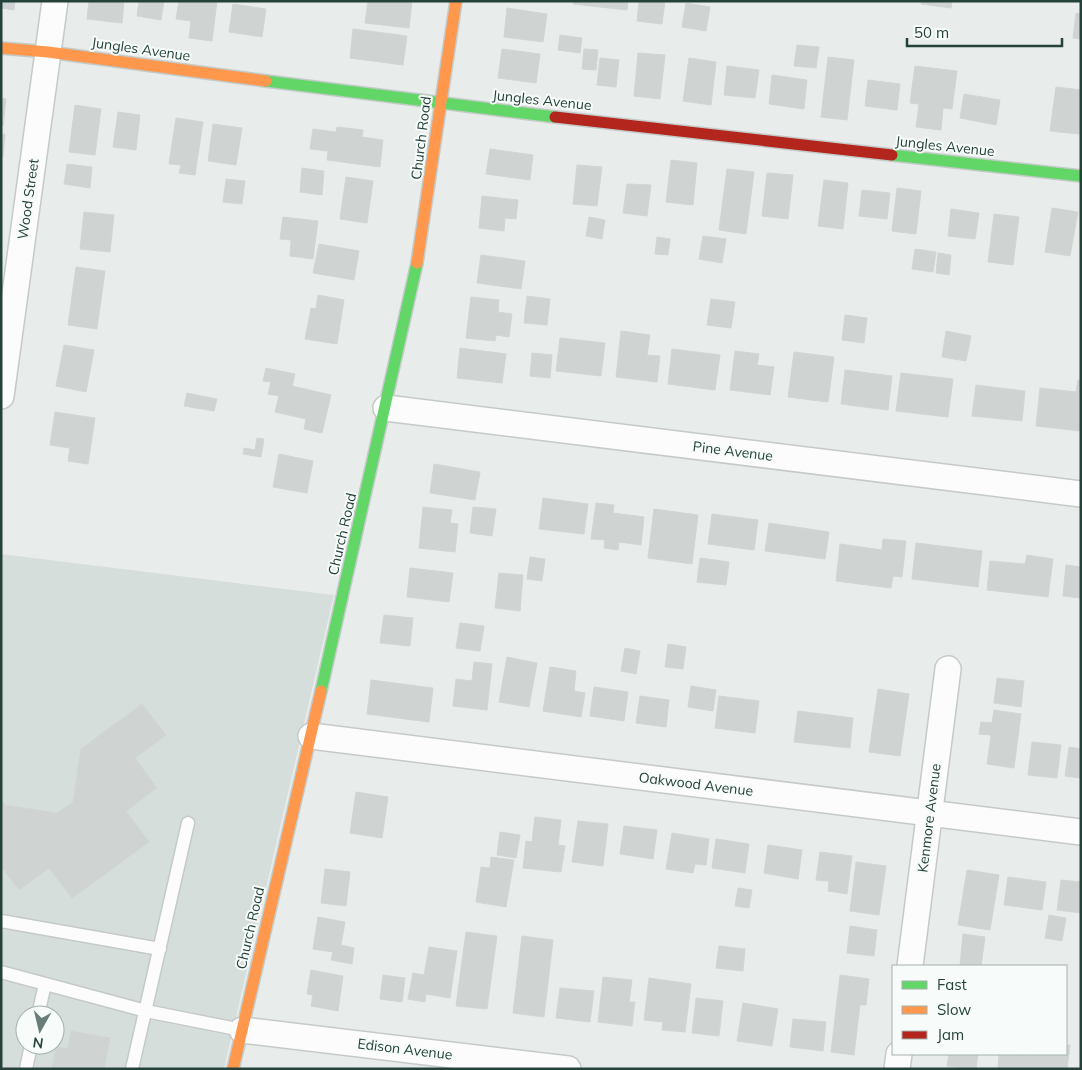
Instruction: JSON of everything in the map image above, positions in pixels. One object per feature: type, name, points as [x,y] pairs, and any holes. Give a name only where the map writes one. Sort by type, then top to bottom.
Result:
[{"type":"street","name":"Wood Street","points":[[1,396],[55,1]]},
{"type":"street","name":"Church Road","points":[[233,1069],[386,408],[428,198],[456,1]]},
{"type":"street","name":"Jungles Avenue","points":[[1,48],[48,52],[440,104],[1081,176]]},
{"type":"street","name":"Pine Avenue","points":[[386,408],[1081,494]]},
{"type":"street","name":"Kenmore Avenue","points":[[910,965],[948,670]]},
{"type":"street","name":"Oakwood Avenue","points":[[311,736],[1081,832]]},
{"type":"street","name":"Edison Avenue","points":[[242,1030],[513,1065],[568,1069]]},
{"type":"street","points":[[897,1069],[899,1055]]},
{"type":"lane","points":[[132,1069],[188,823]]},
{"type":"lane","points":[[1,921],[160,949]]},
{"type":"lane","points":[[1,972],[146,1011],[242,1030]]},
{"type":"lane","points":[[40,1005],[45,984]]},
{"type":"lane","points":[[26,1069],[29,1055]]},
{"type":"shaded area","points":[[1,554],[334,595],[224,1069],[1,1069]]},
{"type":"building","points":[[1,1],[15,1],[14,10],[1,8]]},
{"type":"building","points":[[89,1],[124,1],[122,23],[87,19]]},
{"type":"building","points":[[139,1],[164,1],[161,20],[137,16]]},
{"type":"building","points":[[179,1],[217,1],[212,41],[189,38],[191,21],[176,19]]},
{"type":"building","points":[[368,1],[412,1],[409,28],[365,23]]},
{"type":"building","points":[[574,1],[628,1],[627,10],[573,4]]},
{"type":"building","points":[[639,1],[665,1],[662,24],[637,21]]},
{"type":"building","points":[[922,1],[952,1],[951,8],[921,4]]},
{"type":"building","points":[[686,3],[710,7],[706,31],[682,27]]},
{"type":"building","points":[[233,4],[266,9],[262,37],[229,32]]},
{"type":"building","points":[[507,8],[547,14],[543,42],[504,37]]},
{"type":"building","points":[[1076,13],[1081,14],[1081,39],[1073,38]]},
{"type":"building","points":[[353,29],[407,36],[403,65],[350,58]]},
{"type":"building","points":[[560,35],[582,38],[580,53],[558,50]]},
{"type":"building","points":[[797,45],[819,47],[816,68],[794,66]]},
{"type":"building","points":[[502,49],[540,54],[536,83],[498,78]]},
{"type":"building","points":[[584,49],[598,50],[596,70],[582,69]]},
{"type":"building","points":[[638,53],[665,55],[660,99],[634,96]]},
{"type":"building","points":[[828,57],[854,60],[847,120],[821,117]]},
{"type":"building","points":[[600,58],[619,60],[616,87],[597,85]]},
{"type":"building","points":[[689,58],[716,62],[711,105],[683,101]]},
{"type":"building","points":[[727,66],[759,70],[755,98],[724,95]]},
{"type":"building","points":[[915,66],[957,71],[952,109],[943,108],[941,130],[916,127],[919,104],[910,103]]},
{"type":"building","points":[[772,75],[807,80],[804,109],[769,104]]},
{"type":"building","points":[[868,80],[900,84],[897,110],[865,106]]},
{"type":"building","points":[[1056,87],[1081,90],[1079,134],[1050,131]]},
{"type":"building","points":[[964,94],[1000,100],[996,125],[960,118]]},
{"type":"building","points":[[1,98],[6,99],[3,126],[1,125]]},
{"type":"building","points":[[75,105],[101,109],[95,155],[69,152]]},
{"type":"building","points":[[118,112],[140,115],[136,150],[113,147]]},
{"type":"building","points":[[176,118],[203,122],[195,175],[179,173],[181,165],[169,164]]},
{"type":"building","points":[[213,124],[242,128],[236,165],[208,161]]},
{"type":"building","points":[[337,127],[363,130],[362,137],[383,140],[380,167],[327,160],[328,151],[310,149],[313,129],[336,132]]},
{"type":"building","points":[[1,134],[5,134],[3,157],[1,157]]},
{"type":"building","points":[[490,149],[533,155],[530,180],[486,174]]},
{"type":"building","points":[[671,160],[697,163],[693,205],[666,202]]},
{"type":"building","points":[[67,164],[92,167],[90,188],[64,184]]},
{"type":"building","points":[[577,165],[602,167],[597,206],[573,204]]},
{"type":"building","points":[[302,168],[324,171],[322,195],[300,192]]},
{"type":"building","points":[[727,169],[754,172],[746,234],[719,230]]},
{"type":"building","points":[[767,173],[793,175],[788,219],[762,216]]},
{"type":"building","points":[[346,177],[373,181],[367,223],[340,219]]},
{"type":"building","points":[[226,179],[245,181],[242,204],[223,202]]},
{"type":"building","points":[[824,180],[848,183],[843,229],[818,226]]},
{"type":"building","points":[[627,184],[651,185],[647,216],[623,213]]},
{"type":"building","points":[[897,188],[921,191],[916,234],[892,231]]},
{"type":"building","points":[[862,190],[890,193],[887,219],[859,216]]},
{"type":"building","points":[[482,196],[518,200],[516,219],[505,218],[504,231],[479,228]]},
{"type":"building","points":[[1052,208],[1078,212],[1070,256],[1045,252]]},
{"type":"building","points":[[951,209],[979,213],[975,239],[948,236]]},
{"type":"building","points":[[84,212],[114,215],[110,252],[80,249]]},
{"type":"building","points":[[994,214],[1019,217],[1013,265],[988,262]]},
{"type":"building","points":[[283,217],[318,221],[313,259],[290,256],[291,240],[280,239]]},
{"type":"building","points":[[589,217],[605,220],[602,239],[586,236]]},
{"type":"building","points":[[703,236],[726,239],[722,263],[699,259]]},
{"type":"building","points":[[657,237],[670,239],[668,255],[655,254]]},
{"type":"building","points":[[319,244],[359,251],[354,280],[313,273]]},
{"type":"building","points":[[915,249],[936,252],[933,272],[912,269]]},
{"type":"building","points":[[938,253],[951,255],[949,275],[936,273]]},
{"type":"building","points":[[481,255],[525,261],[521,289],[477,283]]},
{"type":"building","points":[[76,267],[105,271],[97,329],[68,325]]},
{"type":"building","points":[[318,295],[344,300],[337,344],[305,339],[311,308],[316,309]]},
{"type":"building","points":[[527,296],[550,299],[547,325],[524,323]]},
{"type":"building","points":[[471,297],[499,300],[498,312],[512,314],[509,337],[496,335],[495,341],[466,338]]},
{"type":"building","points":[[711,299],[735,302],[731,328],[707,325]]},
{"type":"building","points":[[845,315],[867,318],[864,343],[842,340]]},
{"type":"building","points":[[621,331],[650,335],[647,355],[660,356],[657,382],[616,377]]},
{"type":"building","points":[[946,331],[971,336],[966,361],[942,357]]},
{"type":"building","points":[[560,338],[605,343],[601,376],[556,371]]},
{"type":"building","points":[[64,345],[94,350],[86,392],[56,386]]},
{"type":"building","points":[[460,348],[506,354],[502,383],[457,378]]},
{"type":"building","points":[[672,349],[720,355],[715,390],[668,384]]},
{"type":"building","points":[[735,351],[759,354],[757,365],[774,367],[770,395],[730,390]]},
{"type":"building","points":[[794,352],[834,357],[828,402],[788,397]]},
{"type":"building","points":[[532,353],[552,355],[550,378],[530,376]]},
{"type":"building","points":[[266,368],[295,374],[292,386],[331,395],[322,433],[304,429],[306,419],[275,412],[279,396],[268,394],[271,382],[263,381]]},
{"type":"building","points":[[845,370],[892,376],[888,410],[841,404]]},
{"type":"building","points":[[901,373],[953,379],[948,417],[896,411]]},
{"type":"building","points":[[1078,380],[1081,380],[1081,431],[1036,426],[1040,388],[1076,392]]},
{"type":"building","points":[[976,385],[1025,391],[1022,421],[972,416]]},
{"type":"building","points":[[187,393],[217,399],[214,411],[184,406]]},
{"type":"building","points":[[55,412],[95,418],[88,464],[68,461],[70,448],[50,445]]},
{"type":"building","points":[[257,438],[264,439],[261,457],[243,454],[244,448],[255,450]]},
{"type":"building","points":[[279,454],[313,461],[307,493],[273,487]]},
{"type":"building","points":[[434,464],[480,472],[475,500],[430,493]]},
{"type":"building","points":[[543,498],[588,504],[584,534],[539,529]]},
{"type":"building","points":[[596,503],[614,505],[613,513],[644,517],[641,545],[619,542],[618,550],[604,548],[605,540],[591,539]]},
{"type":"building","points":[[423,507],[452,510],[450,523],[458,524],[455,552],[419,548]]},
{"type":"building","points":[[473,507],[496,509],[492,536],[470,533]]},
{"type":"building","points":[[654,509],[698,515],[692,564],[648,558]]},
{"type":"building","points":[[712,514],[758,520],[754,550],[708,544]]},
{"type":"building","points":[[769,523],[829,532],[825,559],[765,551]]},
{"type":"building","points":[[883,539],[906,541],[902,577],[893,576],[891,588],[836,581],[840,544],[882,550]]},
{"type":"building","points":[[916,543],[982,551],[978,587],[912,579]]},
{"type":"building","points":[[1027,555],[1053,559],[1048,597],[987,590],[990,561],[1025,564]]},
{"type":"building","points":[[530,557],[545,559],[542,581],[527,579]]},
{"type":"building","points":[[700,558],[729,562],[726,585],[697,582]]},
{"type":"building","points":[[1066,565],[1081,567],[1081,598],[1063,596]]},
{"type":"building","points":[[410,568],[453,573],[449,602],[407,597]]},
{"type":"building","points":[[499,573],[523,575],[520,611],[495,608]]},
{"type":"building","points":[[384,615],[413,618],[410,646],[380,643]]},
{"type":"building","points":[[460,623],[484,626],[480,651],[456,648]]},
{"type":"building","points":[[668,644],[686,647],[683,669],[665,667]]},
{"type":"building","points":[[625,648],[640,651],[636,674],[621,671]]},
{"type":"building","points":[[507,657],[537,663],[529,707],[499,702]]},
{"type":"building","points":[[474,662],[492,664],[487,710],[453,706],[456,679],[472,681]]},
{"type":"building","points":[[550,667],[576,671],[574,691],[585,693],[581,717],[543,711]]},
{"type":"building","points":[[997,678],[1024,681],[1021,707],[994,703]]},
{"type":"building","points":[[371,680],[433,688],[429,722],[367,714]]},
{"type":"building","points":[[691,686],[716,690],[713,711],[688,707]]},
{"type":"building","points":[[594,687],[628,692],[624,721],[590,716]]},
{"type":"building","points":[[878,689],[909,694],[900,756],[869,752]]},
{"type":"building","points":[[640,696],[669,700],[666,727],[636,723]]},
{"type":"building","points":[[719,696],[759,701],[755,733],[715,728]]},
{"type":"building","points":[[142,704],[166,735],[135,758],[157,788],[126,811],[149,842],[72,898],[49,868],[19,890],[1,866],[1,800],[5,805],[57,813],[73,802],[81,749]]},
{"type":"building","points":[[994,710],[1021,714],[1014,768],[987,764],[991,735],[979,734],[981,722],[992,723]]},
{"type":"building","points":[[798,711],[853,718],[850,748],[794,742]]},
{"type":"building","points":[[1032,742],[1061,745],[1057,778],[1028,775]]},
{"type":"building","points":[[1069,747],[1081,749],[1081,778],[1065,776]]},
{"type":"building","points":[[356,792],[388,797],[382,838],[350,833]]},
{"type":"building","points":[[535,817],[561,820],[558,845],[565,846],[561,872],[523,868],[526,841],[532,842]]},
{"type":"building","points":[[578,821],[608,824],[603,866],[572,862]]},
{"type":"building","points":[[624,826],[657,830],[653,859],[620,854]]},
{"type":"building","points":[[500,832],[520,835],[516,858],[497,855]]},
{"type":"building","points":[[672,833],[709,839],[706,865],[695,864],[693,873],[666,869]]},
{"type":"building","points":[[716,839],[749,844],[745,873],[712,868]]},
{"type":"building","points":[[768,845],[802,850],[798,879],[764,873]]},
{"type":"building","points":[[820,852],[852,856],[847,894],[828,891],[829,881],[816,880]]},
{"type":"building","points":[[491,857],[514,860],[506,907],[476,902],[481,867],[490,868]]},
{"type":"building","points":[[856,862],[886,866],[879,915],[850,911]]},
{"type":"building","points":[[325,869],[350,872],[346,906],[321,903]]},
{"type":"building","points":[[967,870],[999,875],[990,930],[958,925]]},
{"type":"building","points":[[1008,877],[1046,882],[1042,910],[1004,905]]},
{"type":"building","points":[[1061,880],[1081,882],[1081,913],[1057,910]]},
{"type":"building","points":[[738,888],[752,890],[749,908],[735,906]]},
{"type":"building","points":[[1049,915],[1066,918],[1062,941],[1045,938]]},
{"type":"building","points":[[318,917],[345,922],[341,945],[354,948],[352,964],[331,960],[333,952],[313,949]]},
{"type":"building","points":[[850,926],[877,930],[874,956],[847,953]]},
{"type":"building","points":[[466,932],[497,936],[487,1009],[456,1006]]},
{"type":"building","points":[[963,934],[985,937],[981,965],[960,965]]},
{"type":"building","points":[[522,936],[553,940],[544,1017],[513,1013]]},
{"type":"building","points":[[719,946],[745,949],[743,971],[716,968]]},
{"type":"building","points":[[429,947],[457,951],[450,998],[426,994],[425,1002],[408,999],[413,973],[424,975]]},
{"type":"building","points":[[311,970],[343,976],[338,1011],[311,1006],[313,995],[307,994]]},
{"type":"building","points":[[383,975],[405,978],[402,1002],[380,999]]},
{"type":"building","points":[[840,975],[869,979],[866,1005],[860,1005],[854,1055],[831,1052]]},
{"type":"building","points":[[603,977],[632,980],[629,1002],[635,1002],[632,1026],[598,1022]]},
{"type":"building","points":[[649,978],[691,984],[685,1032],[662,1030],[663,1022],[644,1020]]},
{"type":"building","points":[[560,988],[594,991],[590,1022],[556,1018]]},
{"type":"building","points":[[696,998],[723,1001],[719,1036],[692,1033]]},
{"type":"building","points":[[743,1003],[778,1009],[772,1046],[737,1041]]},
{"type":"building","points":[[793,1019],[826,1022],[823,1051],[790,1047]]},
{"type":"building","points":[[71,1031],[110,1038],[104,1069],[52,1069],[55,1055],[65,1055],[65,1048],[68,1049]]},
{"type":"building","points":[[1067,1045],[1070,1045],[1067,1069],[998,1069],[999,1055],[1067,1055]]},
{"type":"building","points":[[949,1055],[978,1055],[976,1069],[947,1066]]},
{"type":"traffic: fast","points":[[266,81],[555,117]]},
{"type":"traffic: fast","points":[[892,155],[1081,176]]},
{"type":"traffic: fast","points":[[321,691],[417,263]]},
{"type":"traffic: slow","points":[[417,263],[456,1]]},
{"type":"traffic: slow","points":[[1,48],[48,52],[266,81]]},
{"type":"traffic: slow","points":[[233,1069],[321,691]]},
{"type":"traffic: jam","points":[[555,117],[892,155]]}]
